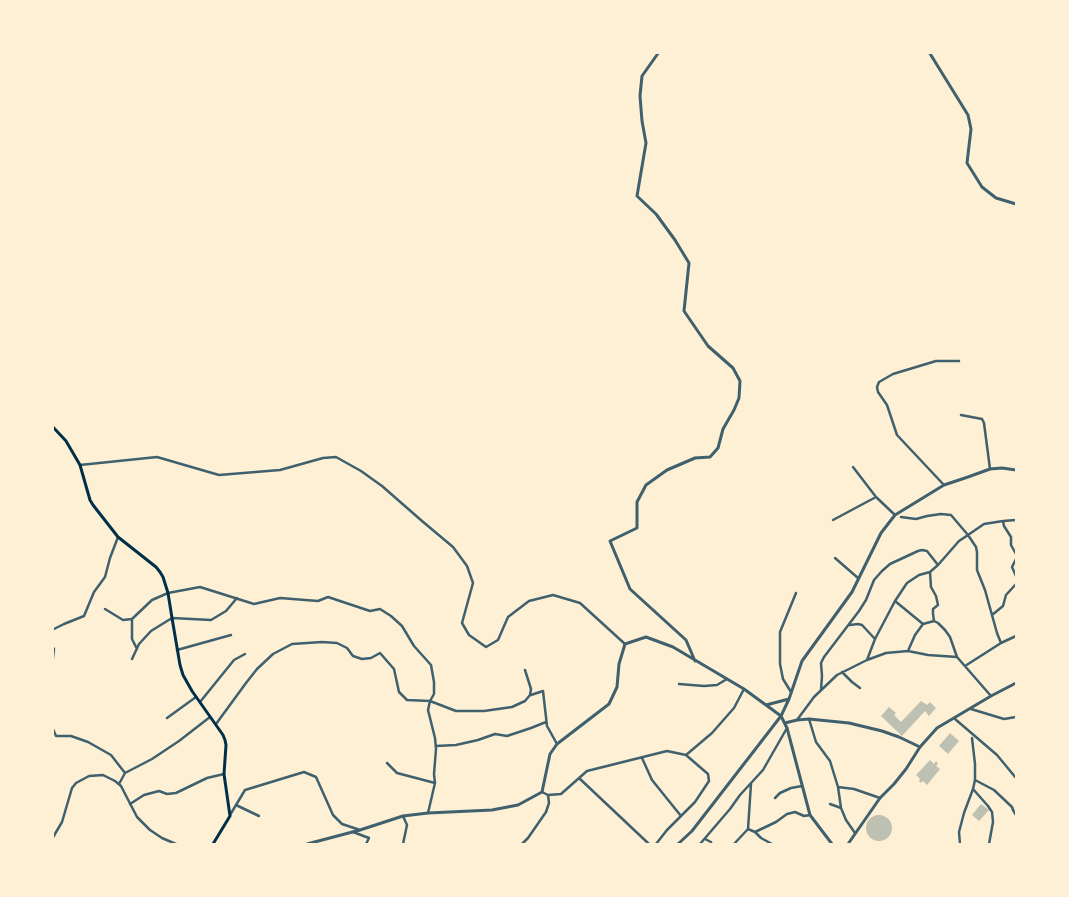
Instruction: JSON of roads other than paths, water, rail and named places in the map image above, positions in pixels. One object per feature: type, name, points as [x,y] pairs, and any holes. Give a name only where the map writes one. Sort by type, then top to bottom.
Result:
[{"type":"main road","points":[[52,426],[66,441],[80,465],[93,505],[118,537],[160,572],[168,594],[183,675],[225,740],[224,774],[230,816],[213,844]]},
{"type":"street","points":[[659,52],[642,76],[640,96],[646,144],[637,196],[656,214],[689,263],[684,311],[708,346],[733,368],[740,381],[739,398],[723,429],[718,448],[710,457],[695,458],[667,470],[646,484],[637,502],[637,528],[610,541],[630,589],[686,640],[695,661]]},
{"type":"street","points":[[929,52],[968,115],[971,129],[967,163],[982,187],[996,198],[1016,204]]},
{"type":"street","points":[[944,485],[897,435],[887,405],[878,392],[877,387],[879,382],[893,374],[936,361],[959,361]]},
{"type":"street","points":[[961,415],[982,419],[990,469]]},
{"type":"street","points":[[80,465],[157,457],[219,475],[280,470],[322,458],[336,457],[382,486],[454,547],[467,566],[473,583],[462,624],[469,635],[486,647],[498,640],[508,617],[529,601],[552,595],[580,603],[625,644]]},
{"type":"street","points":[[853,467],[876,497],[895,515]]},
{"type":"street","points":[[678,844],[692,831],[781,716],[802,662],[852,592],[881,533],[895,515],[944,485],[990,469],[1016,470]]},
{"type":"street","points":[[833,520],[876,497]]},
{"type":"street","points":[[901,517],[916,519],[941,514],[951,515],[968,535],[976,547],[977,570],[985,590],[997,633],[1002,642]]},
{"type":"street","points":[[867,660],[875,639],[907,583],[919,575],[930,572],[960,541],[984,524],[1016,520]]},
{"type":"street","points":[[1003,521],[1011,536],[1011,546],[1016,554]]},
{"type":"street","points":[[52,630],[84,616],[94,592],[105,577],[118,537]]},
{"type":"street","points":[[821,690],[821,663],[824,657],[859,611],[866,600],[874,580],[882,571],[890,564],[922,550],[927,551],[938,565]]},
{"type":"street","points":[[834,558],[858,578]]},
{"type":"street","points":[[1016,559],[1012,567],[1016,576]]},
{"type":"street","points":[[930,572],[931,587],[938,605],[933,609],[934,621]]},
{"type":"street","points":[[992,615],[1003,606],[1006,595],[1016,584]]},
{"type":"street","points":[[105,609],[123,620],[132,619],[152,600],[168,594],[200,587],[254,604],[280,598],[318,601],[328,596],[370,612],[380,609],[402,626],[414,646],[431,665],[434,694],[428,710],[436,746],[435,783],[428,813]]},
{"type":"street","points":[[791,692],[783,679],[780,664],[780,632],[796,593]]},
{"type":"street","points":[[132,659],[139,644],[151,630],[172,618],[211,620],[226,611],[237,598]]},
{"type":"street","points":[[895,601],[923,624]]},
{"type":"street","points":[[132,619],[132,639],[137,649]]},
{"type":"street","points":[[908,651],[915,635],[923,624],[934,621],[938,623],[946,630],[958,657],[991,696]]},
{"type":"street","points":[[848,625],[862,625],[875,639]]},
{"type":"street","points":[[177,650],[231,635]]},
{"type":"street","points":[[965,666],[1002,642],[1016,636]]},
{"type":"street","points":[[625,644],[646,637],[673,646],[744,689],[781,716],[787,728],[810,815],[832,844]]},
{"type":"street","points":[[216,724],[257,669],[273,654],[292,644],[337,643],[347,648],[353,656],[362,659],[371,658],[380,653],[394,669],[399,692],[406,700],[430,702],[456,710],[484,712],[512,707],[525,701],[530,695],[531,689],[525,670]]},
{"type":"street","points":[[306,844],[360,830],[403,816],[492,810],[518,805],[542,792],[550,754],[557,744],[608,704],[617,687],[619,664],[625,644]]},
{"type":"street","points":[[52,646],[54,649],[52,666]]},
{"type":"street","points":[[796,720],[821,690],[837,675],[867,660],[886,653],[908,651],[958,657]]},
{"type":"street","points":[[200,702],[234,660],[245,654]]},
{"type":"street","points":[[842,672],[860,688]]},
{"type":"street","points":[[679,684],[717,685],[727,679]]},
{"type":"street","points":[[848,844],[880,798],[894,784],[937,728],[1016,683]]},
{"type":"street","points":[[686,755],[712,733],[734,708],[744,689]]},
{"type":"street","points":[[530,695],[543,691],[547,726],[557,744]]},
{"type":"street","points":[[167,718],[196,697]]},
{"type":"street","points":[[766,705],[789,699]]},
{"type":"street","points":[[971,709],[1004,719],[1016,716]]},
{"type":"street","points":[[119,784],[125,773],[152,759],[210,717]]},
{"type":"street","points":[[809,719],[816,742],[830,761],[838,787],[841,808],[846,820],[855,833]]},
{"type":"street","points":[[785,723],[809,719],[849,723],[882,731],[920,748]]},
{"type":"street","points":[[955,719],[997,755],[1016,778]]},
{"type":"street","points":[[436,746],[456,745],[495,734],[507,736],[546,722]]},
{"type":"street","points":[[52,727],[56,736],[71,736],[88,742],[111,756],[125,773]]},
{"type":"street","points":[[700,844],[763,770],[787,728]]},
{"type":"street","points":[[960,844],[959,832],[975,780],[972,738]]},
{"type":"street","points":[[542,792],[548,795],[561,794],[587,771],[667,751],[686,755],[708,774],[709,781],[695,802],[656,844]]},
{"type":"street","points":[[641,758],[652,780],[681,816]]},
{"type":"street","points":[[387,763],[397,773],[435,783]]},
{"type":"street","points":[[230,816],[245,790],[304,772],[316,777],[333,815],[342,824],[360,830]]},
{"type":"street","points":[[130,804],[144,795],[159,791],[167,794],[176,793],[207,778],[224,774]]},
{"type":"street","points":[[52,839],[62,822],[72,788],[76,783],[89,776],[102,775],[122,786],[137,817],[150,830],[176,844]]},
{"type":"street","points":[[579,778],[649,844]]},
{"type":"street","points":[[975,780],[994,790],[1012,807],[1016,815]]},
{"type":"street","points":[[734,844],[748,829],[752,782]]},
{"type":"street","points":[[775,798],[780,793],[791,788],[802,786]]},
{"type":"street","points":[[838,787],[854,789],[880,798]]},
{"type":"street","points":[[973,789],[992,812],[993,822],[989,844]]},
{"type":"street","points":[[522,844],[546,812],[549,803],[548,795]]},
{"type":"street","points":[[236,804],[259,816]]},
{"type":"street","points":[[830,804],[841,808]]},
{"type":"street","points":[[755,832],[776,822],[787,814],[796,812],[804,816],[810,815]]},
{"type":"street","points":[[403,816],[407,826],[404,844]]},
{"type":"street","points":[[748,829],[772,844]]},
{"type":"street","points":[[352,832],[369,838],[366,844]]},
{"type":"street","points":[[705,839],[711,842],[711,844]]}]
